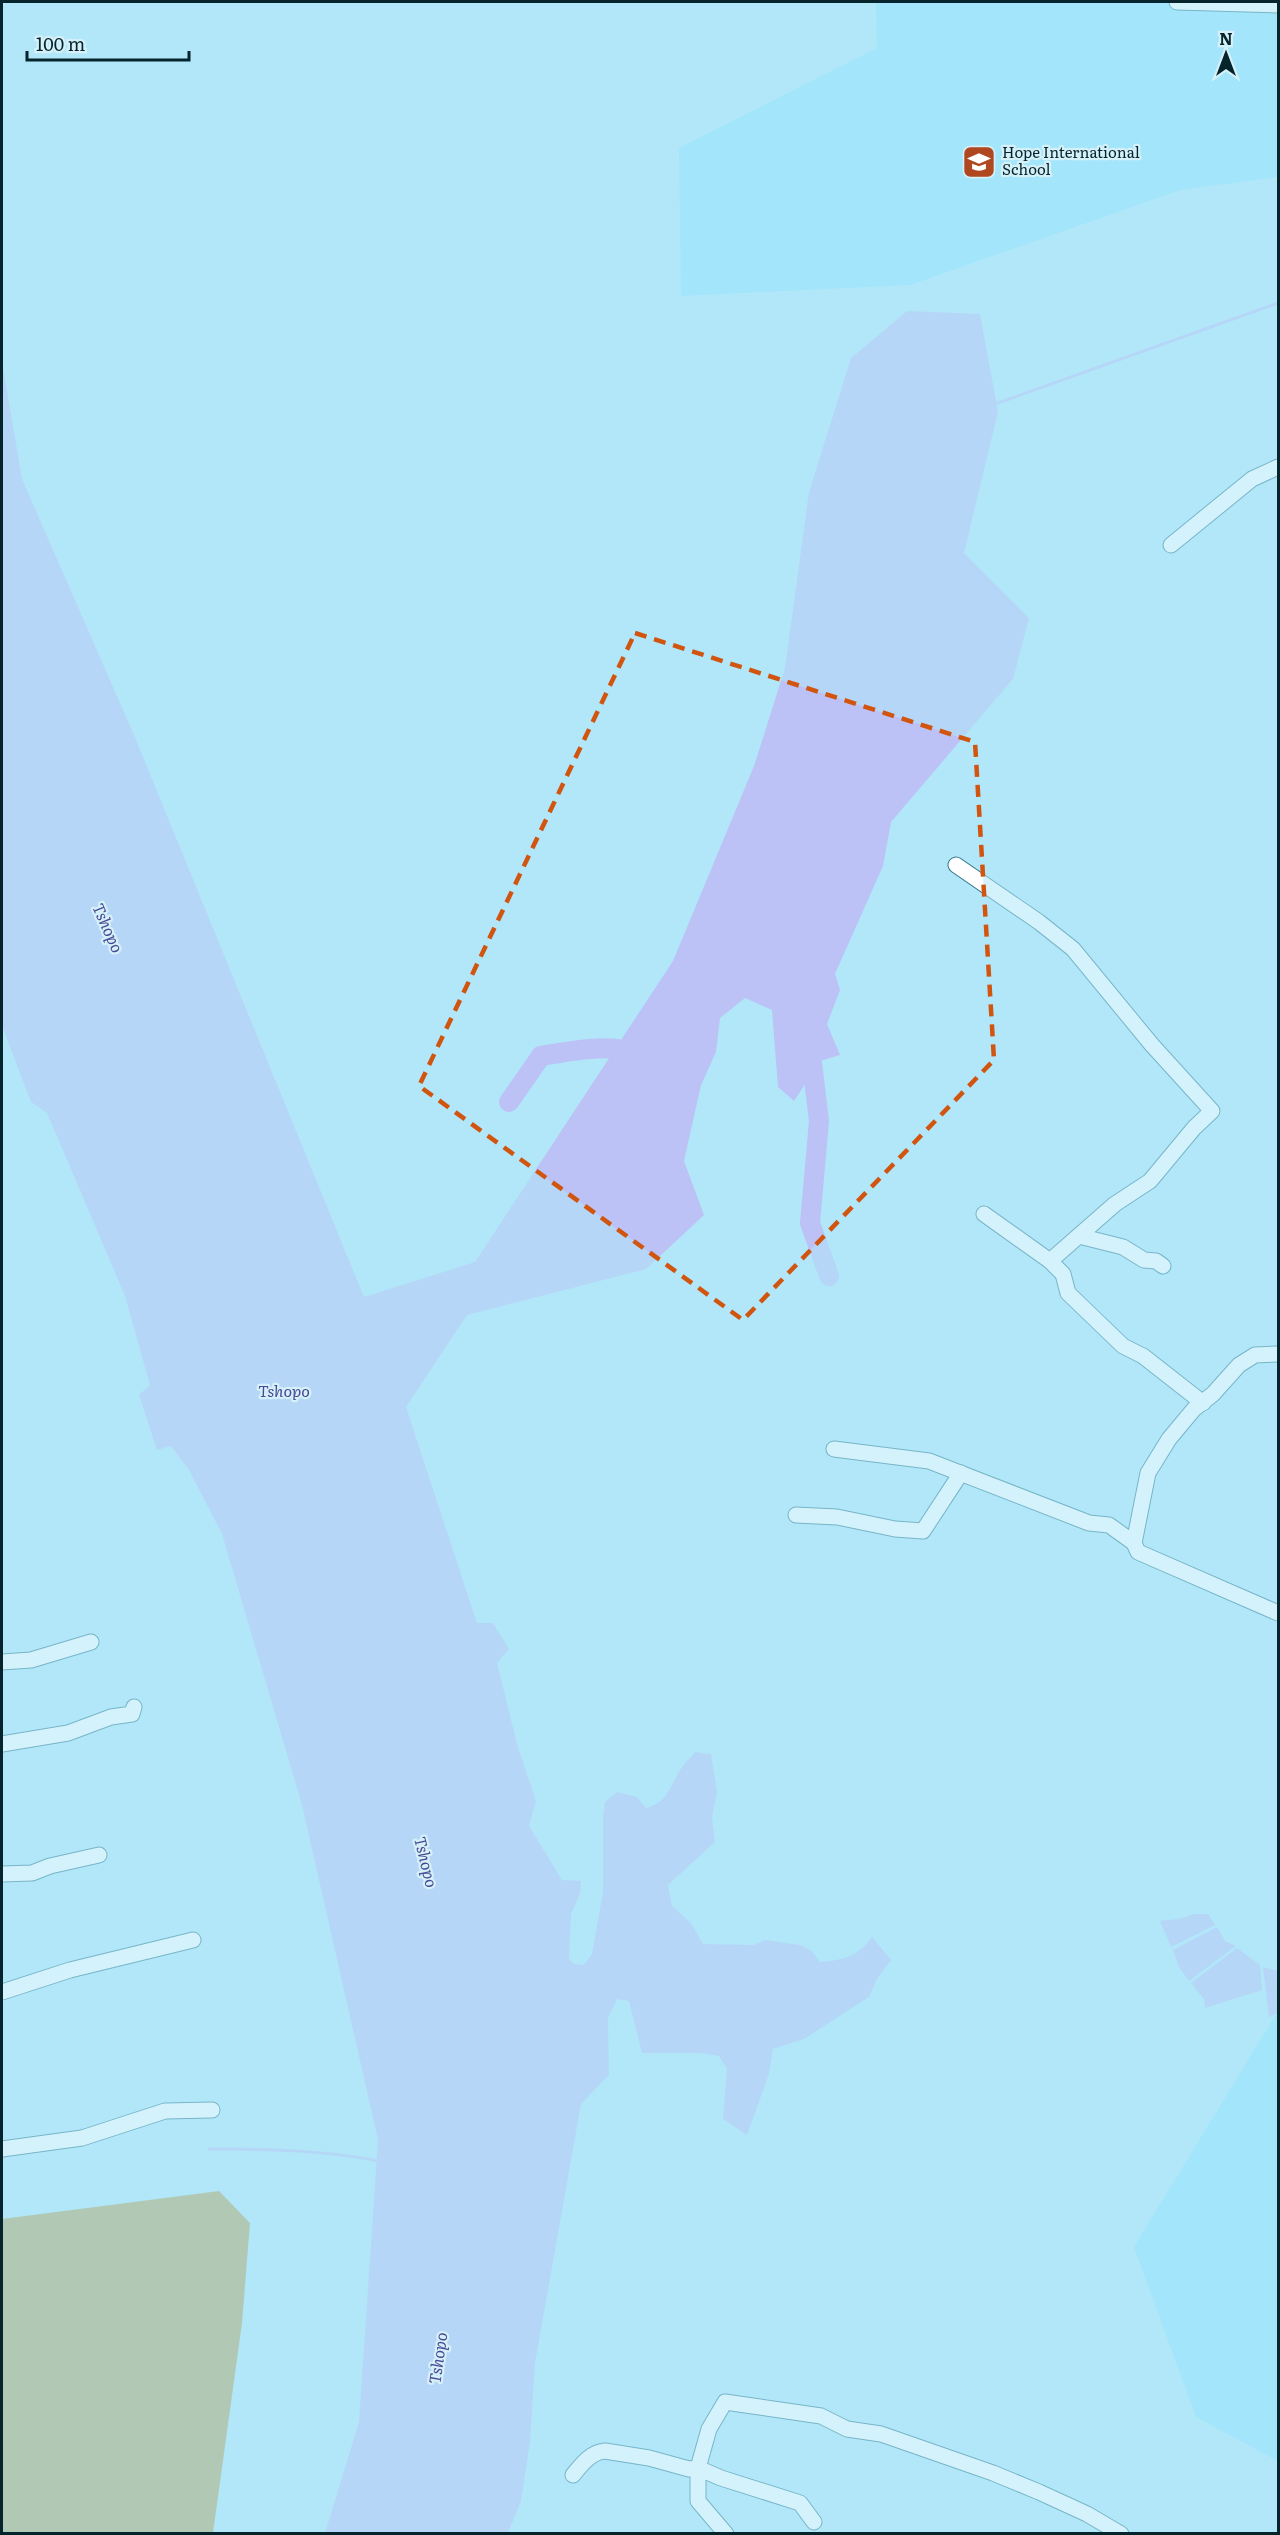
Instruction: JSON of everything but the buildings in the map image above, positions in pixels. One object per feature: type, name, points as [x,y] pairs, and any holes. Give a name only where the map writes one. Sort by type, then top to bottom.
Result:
[{"type":"street","points":[[1177,2],[1278,5]]},
{"type":"street","points":[[1171,544],[1252,479],[1278,467]]},
{"type":"street","points":[[956,865],[1030,915],[1073,949],[1152,1045],[1212,1111],[1194,1128],[1150,1181],[1115,1204],[1050,1261]]},
{"type":"street","points":[[984,1214],[1050,1261],[1063,1274],[1068,1293],[1123,1346],[1143,1356],[1203,1402]]},
{"type":"street","points":[[1079,1236],[1123,1247],[1144,1260],[1156,1261],[1163,1266]]},
{"type":"street","points":[[1134,1543],[1148,1473],[1177,1429],[1239,1365],[1255,1354],[1278,1354]]},
{"type":"street","points":[[834,1449],[929,1461],[1089,1523],[1109,1525],[1134,1543],[1138,1552],[1278,1613]]},
{"type":"street","points":[[796,1515],[837,1517],[895,1529],[923,1531],[962,1473]]},
{"type":"street","points":[[2,1662],[31,1660],[91,1642]]},
{"type":"street","points":[[2,1744],[68,1733],[111,1717],[132,1714],[134,1707]]},
{"type":"street","points":[[2,1874],[32,1873],[50,1866],[99,1855]]},
{"type":"street","points":[[2,1992],[70,1970],[193,1940]]},
{"type":"street","points":[[2,2149],[82,2138],[165,2111],[212,2110]]},
{"type":"street","points":[[726,2534],[698,2500],[698,2468],[709,2429],[725,2402],[821,2416],[847,2429],[881,2434],[993,2473],[1087,2514],[1121,2534]]},
{"type":"street","points":[[573,2475],[587,2459],[599,2451],[649,2458],[689,2469],[698,2468],[800,2503],[814,2522]]},
{"type":"highlighted area","points":[[635,633],[975,742],[994,1060],[743,1320],[419,1086]]},
{"type":"shaded area","name":"Hope International School","points":[[876,2],[1278,2],[1278,177],[1180,190],[910,285],[681,296],[679,148],[877,48]]},
{"type":"shaded area","points":[[1278,2011],[1278,2461],[1196,2417],[1134,2247]]},
{"type":"shaded area","points":[[219,2191],[250,2223],[242,2323],[213,2533],[2,2533],[2,2219]]},
{"type":"water","name":"Tshopo","points":[[907,311],[980,314],[998,412],[964,553],[1029,618],[1013,679],[891,822],[883,866],[835,974],[840,990],[827,1024],[840,1055],[820,1061],[794,1101],[778,1087],[772,1010],[745,998],[720,1018],[716,1052],[701,1085],[684,1161],[704,1215],[646,1269],[467,1315],[406,1407],[477,1623],[493,1623],[509,1649],[497,1663],[517,1744],[536,1801],[529,1826],[562,1880],[581,1881],[580,1894],[571,1914],[569,1959],[574,1964],[584,1965],[592,1954],[603,1892],[605,1802],[617,1792],[637,1797],[646,1808],[659,1802],[695,1752],[711,1754],[717,1792],[712,1817],[715,1842],[668,1885],[672,1906],[691,1923],[703,1944],[753,1945],[765,1940],[800,1945],[812,1951],[820,1962],[849,1956],[861,1949],[872,1937],[891,1960],[877,1979],[869,1997],[804,2039],[773,2049],[769,2074],[747,2135],[723,2119],[727,2069],[719,2056],[700,2053],[642,2053],[629,2001],[617,1999],[608,2018],[609,2075],[581,2104],[535,2363],[530,2442],[521,2501],[508,2533],[325,2533],[359,2422],[378,2140],[302,1805],[222,1534],[189,1470],[171,1446],[157,1450],[139,1395],[150,1385],[125,1296],[47,1113],[31,1102],[2,1026],[2,361],[22,479],[134,735],[364,1297],[475,1262],[673,961],[754,766],[785,668],[809,492],[851,358]]},
{"type":"water","points":[[1192,1914],[1208,1914],[1215,1925],[1171,1947],[1160,1921]]},
{"type":"water","points":[[1217,1927],[1225,1941],[1236,1946],[1189,1981],[1179,1967],[1173,1950]]},
{"type":"water","points":[[1237,1948],[1260,1965],[1262,1990],[1205,2008],[1204,1999],[1191,1983]]},
{"type":"water","points":[[1263,1967],[1278,1971],[1278,2013],[1269,2017]]},
{"type":"waterway","points":[[995,404],[1278,303]]},
{"type":"waterway","points":[[810,1046],[819,1121],[810,1223],[829,1276]]},
{"type":"waterway","points":[[509,1102],[541,1056],[604,1048],[617,1049],[638,1056]]},
{"type":"waterway","points":[[209,2149],[316,2152],[379,2161]]},
{"type":"place","name":"Hope International School","points":[[979,162]]}]
